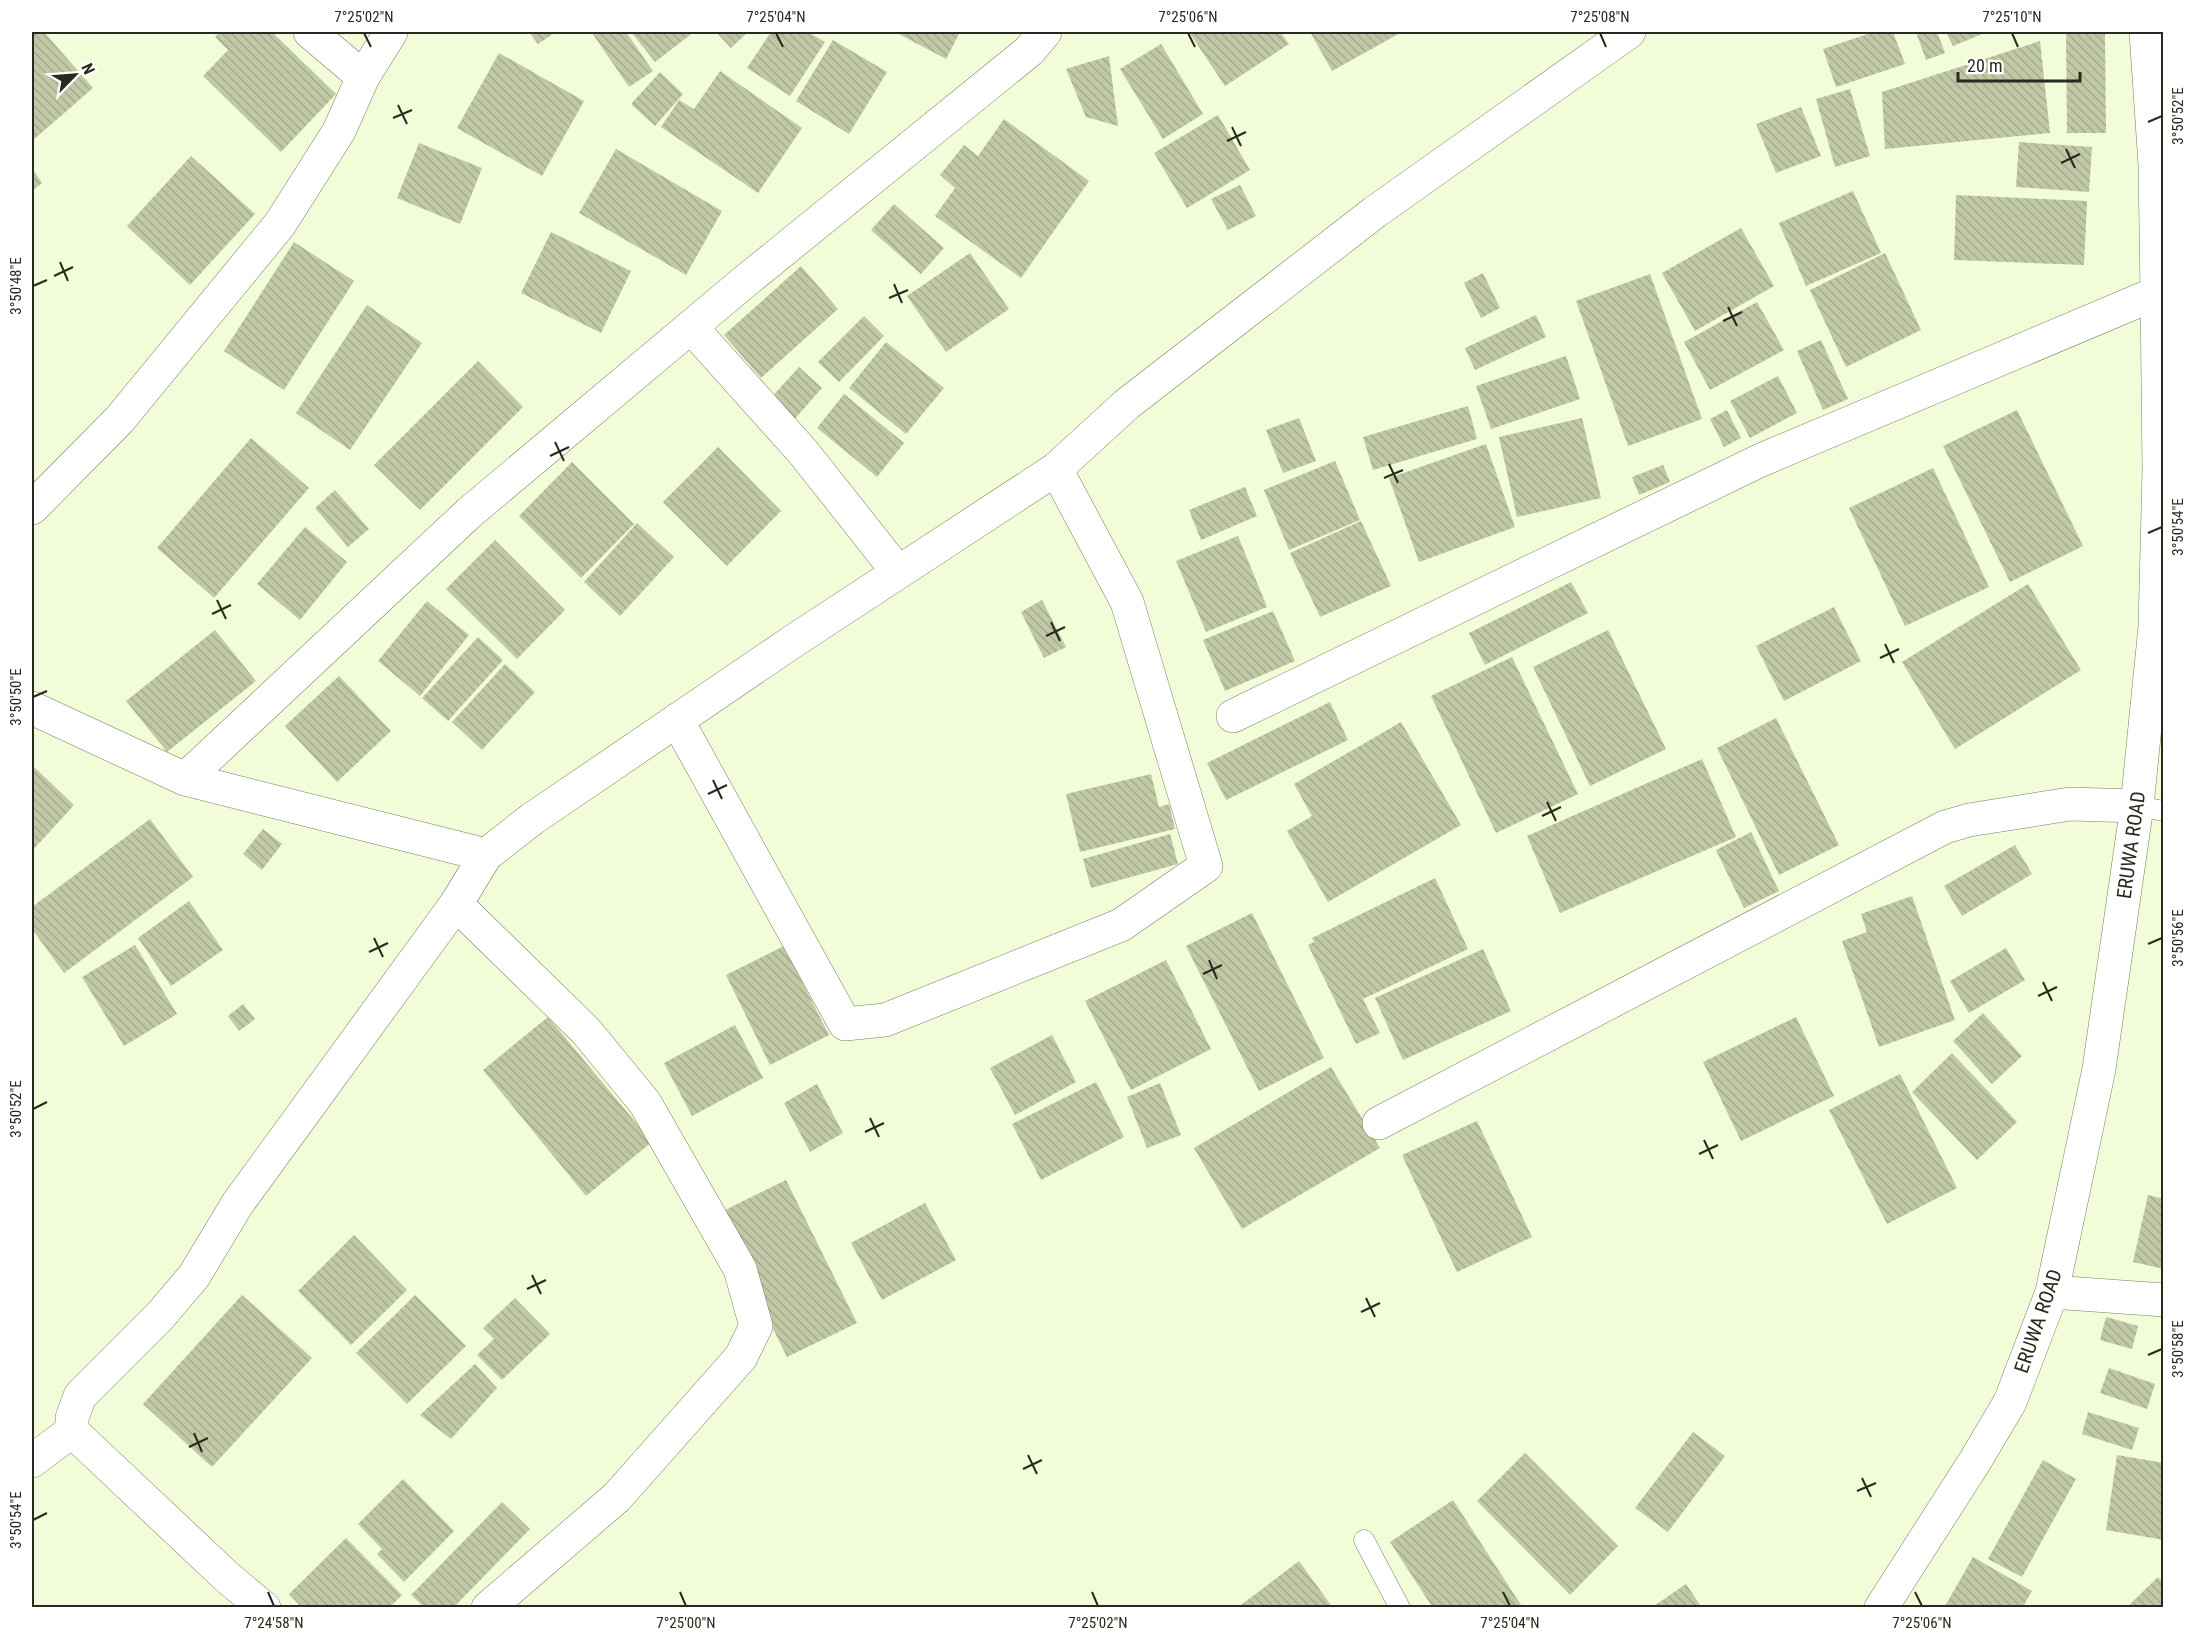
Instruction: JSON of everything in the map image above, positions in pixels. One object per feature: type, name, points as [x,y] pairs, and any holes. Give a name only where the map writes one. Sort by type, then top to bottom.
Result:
[{"type":"street","points":[[310,32],[363,77]]},
{"type":"street","points":[[32,508],[120,419],[280,224],[339,131],[363,77],[391,32]]},
{"type":"street","points":[[185,779],[469,513],[691,327],[1029,51],[1045,32]]},
{"type":"street","points":[[264,1608],[228,1578],[72,1431],[72,1418],[80,1396],[160,1316],[194,1276],[238,1203],[456,904],[486,855],[532,819],[677,720],[897,572],[1056,469],[1127,404],[1375,212],[1629,32]]},
{"type":"street","name":"ERUWA ROAD","points":[[1881,1608],[2010,1402],[2052,1292],[2099,1069],[2150,808],[2159,470],[2157,293],[2159,164],[2146,32]]},
{"type":"street","points":[[1233,716],[1761,460],[2157,293]]},
{"type":"street","points":[[691,327],[803,452],[897,572]]},
{"type":"street","points":[[677,720],[845,1024],[885,1020],[1121,925],[1206,866],[1127,602],[1056,469]]},
{"type":"street","points":[[32,708],[185,779],[486,855]]},
{"type":"street","points":[[1379,1123],[1945,827],[1969,820],[2070,804],[2150,808]]},
{"type":"street","points":[[456,904],[586,1031],[645,1103],[740,1269],[756,1326],[741,1357],[617,1497],[488,1608]]},
{"type":"street","points":[[2052,1292],[2163,1300]]},
{"type":"street","points":[[32,1461],[72,1431]]},
{"type":"lane","points":[[1364,1540],[1400,1608]]},
{"type":"building","points":[[32,32],[44,32],[93,88],[32,141]]},
{"type":"building","points":[[220,32],[272,32],[336,94],[281,152],[203,76],[228,50],[215,37]]},
{"type":"building","points":[[529,32],[556,32],[538,44]]},
{"type":"building","points":[[626,32],[653,71],[629,87],[592,33]]},
{"type":"building","points":[[631,32],[694,32],[655,62]]},
{"type":"building","points":[[716,32],[748,32],[731,48]]},
{"type":"building","points":[[771,32],[808,32],[825,42],[790,96],[747,68]]},
{"type":"building","points":[[895,32],[960,32],[946,59]]},
{"type":"building","points":[[1189,32],[1280,32],[1289,44],[1225,86]]},
{"type":"building","points":[[1310,32],[1402,32],[1332,71]]},
{"type":"building","points":[[1874,32],[1893,32],[1905,64],[1836,87],[1823,49]]},
{"type":"building","points":[[1916,32],[1937,32],[1945,53],[1926,60]]},
{"type":"building","points":[[1946,32],[1987,32],[1953,46]]},
{"type":"building","points":[[2066,32],[2105,32],[2106,133],[2067,133]]},
{"type":"building","points":[[833,40],[887,72],[849,134],[796,101]]},
{"type":"building","points":[[2040,41],[2050,133],[1885,149],[1882,92]]},
{"type":"building","points":[[1161,44],[1203,114],[1163,139],[1120,69]]},
{"type":"building","points":[[499,53],[584,101],[542,176],[457,128]]},
{"type":"building","points":[[1109,56],[1118,126],[1086,117],[1066,69]]},
{"type":"building","points":[[720,71],[802,128],[758,193],[661,127],[679,100],[694,109]]},
{"type":"building","points":[[660,72],[683,94],[655,126],[631,104]]},
{"type":"building","points":[[1850,89],[1870,156],[1835,167],[1816,99]]},
{"type":"building","points":[[1801,107],[1821,156],[1776,173],[1756,124]]},
{"type":"building","points":[[1218,115],[1250,170],[1187,208],[1154,153]]},
{"type":"building","points":[[1004,119],[1089,181],[1021,278],[935,216],[955,188],[940,175],[964,145],[978,156]]},
{"type":"building","points":[[2019,142],[2092,147],[2089,192],[2016,187]]},
{"type":"building","points":[[419,143],[482,168],[460,224],[397,198]]},
{"type":"building","points":[[616,149],[722,211],[686,275],[579,213]]},
{"type":"building","points":[[191,156],[255,214],[190,285],[127,226]]},
{"type":"building","points":[[32,168],[42,183],[32,191]]},
{"type":"building","points":[[1240,185],[1256,216],[1228,230],[1211,199]]},
{"type":"building","points":[[1853,191],[1881,253],[1806,286],[1779,223]]},
{"type":"building","points":[[1956,195],[2087,201],[2084,265],[1954,260]]},
{"type":"building","points":[[894,204],[944,248],[921,274],[871,230]]},
{"type":"building","points":[[1741,228],[1774,286],[1695,331],[1662,273]]},
{"type":"building","points":[[551,232],[631,271],[601,333],[521,293]]},
{"type":"building","points":[[294,242],[354,281],[284,390],[224,351]]},
{"type":"building","points":[[970,253],[1009,309],[946,352],[907,296]]},
{"type":"building","points":[[1885,253],[1921,330],[1846,367],[1810,290]]},
{"type":"building","points":[[801,266],[838,309],[761,378],[724,335]]},
{"type":"building","points":[[1483,273],[1500,308],[1481,318],[1464,283]]},
{"type":"building","points":[[1650,274],[1702,419],[1628,446],[1576,301]]},
{"type":"building","points":[[1757,302],[1784,350],[1710,390],[1684,342]]},
{"type":"building","points":[[367,305],[422,343],[350,450],[296,413]]},
{"type":"building","points":[[1536,315],[1546,337],[1475,370],[1465,348]]},
{"type":"building","points":[[864,316],[884,336],[839,382],[818,362]]},
{"type":"building","points":[[1821,340],[1848,399],[1823,410],[1797,351]]},
{"type":"building","points":[[886,342],[944,388],[906,434],[849,388]]},
{"type":"building","points":[[1566,356],[1580,399],[1491,429],[1476,386]]},
{"type":"building","points":[[478,361],[523,407],[420,510],[374,465]]},
{"type":"building","points":[[799,367],[822,388],[792,422],[769,400]]},
{"type":"building","points":[[1778,376],[1797,413],[1750,438],[1730,401]]},
{"type":"building","points":[[844,394],[904,443],[877,477],[817,428]]},
{"type":"building","points":[[1468,406],[1477,439],[1373,470],[1363,437]]},
{"type":"building","points":[[1727,410],[1741,438],[1724,447],[1710,419]]},
{"type":"building","points":[[2017,410],[2083,546],[2010,582],[1943,446]]},
{"type":"building","points":[[1299,418],[1316,461],[1283,473],[1266,430]]},
{"type":"building","points":[[1582,418],[1601,498],[1517,517],[1499,437]]},
{"type":"building","points":[[251,438],[309,488],[214,598],[157,548]]},
{"type":"building","points":[[1486,444],[1515,527],[1419,562],[1389,478]]},
{"type":"building","points":[[718,447],[781,511],[727,566],[663,502]]},
{"type":"building","points":[[1335,461],[1360,520],[1289,550],[1264,490]]},
{"type":"building","points":[[572,462],[634,524],[581,578],[519,516]]},
{"type":"building","points":[[1663,465],[1670,482],[1639,495],[1632,477]]},
{"type":"building","points":[[1933,468],[1989,587],[1905,626],[1849,508]]},
{"type":"building","points":[[1245,487],[1257,516],[1201,540],[1189,510]]},
{"type":"building","points":[[335,490],[369,529],[348,547],[315,508]]},
{"type":"building","points":[[1361,521],[1391,586],[1320,617],[1290,553]]},
{"type":"building","points":[[637,523],[674,557],[620,616],[584,582]]},
{"type":"building","points":[[305,527],[347,562],[300,620],[257,584]]},
{"type":"building","points":[[1238,536],[1267,607],[1206,632],[1176,561]]},
{"type":"building","points":[[495,540],[565,610],[517,659],[446,589]]},
{"type":"building","points":[[1571,582],[1588,613],[1485,665],[1469,633]]},
{"type":"building","points":[[2028,584],[2081,670],[1955,749],[1902,662]]},
{"type":"building","points":[[1042,600],[1066,647],[1044,658],[1021,612]]},
{"type":"building","points":[[427,601],[469,635],[420,696],[378,661]]},
{"type":"building","points":[[1834,607],[1861,661],[1784,701],[1756,646]]},
{"type":"building","points":[[1273,611],[1295,661],[1225,691],[1203,640]]},
{"type":"building","points":[[215,630],[256,681],[167,752],[126,701]]},
{"type":"building","points":[[1608,630],[1666,749],[1590,786],[1533,667]]},
{"type":"building","points":[[478,637],[503,660],[448,721],[422,698]]},
{"type":"building","points":[[1512,657],[1578,794],[1496,833],[1431,696]]},
{"type":"building","points":[[505,664],[535,692],[482,750],[452,722]]},
{"type":"building","points":[[339,676],[391,731],[337,782],[285,726]]},
{"type":"building","points":[[1330,702],[1348,740],[1226,800],[1207,763]]},
{"type":"building","points":[[1776,718],[1839,845],[1779,875],[1717,748]]},
{"type":"building","points":[[1401,722],[1461,825],[1328,902],[1287,831],[1312,816],[1294,784]]},
{"type":"building","points":[[1702,759],[1736,837],[1560,913],[1527,836]]},
{"type":"building","points":[[32,765],[74,805],[32,851]]},
{"type":"building","points":[[1151,774],[1159,807],[1169,804],[1175,829],[1080,852],[1066,794]]},
{"type":"building","points":[[150,819],[193,877],[64,973],[32,929],[32,907]]},
{"type":"building","points":[[263,829],[282,844],[262,870],[243,854]]},
{"type":"building","points":[[1751,832],[1779,891],[1744,908],[1716,850]]},
{"type":"building","points":[[1170,834],[1178,864],[1091,888],[1083,859]]},
{"type":"building","points":[[2015,845],[2032,874],[1962,916],[1944,886]]},
{"type":"building","points":[[1435,878],[1468,949],[1363,999],[1380,1033],[1356,1044],[1308,945],[1314,942],[1312,938]]},
{"type":"building","points":[[1912,896],[1955,1020],[1879,1047],[1842,941],[1867,932],[1861,914]]},
{"type":"building","points":[[189,901],[223,950],[171,986],[138,938]]},
{"type":"building","points":[[1252,913],[1324,1058],[1259,1091],[1186,946]]},
{"type":"building","points":[[135,945],[177,1014],[124,1046],[82,977]]},
{"type":"building","points":[[784,946],[829,1035],[770,1065],[726,975]]},
{"type":"building","points":[[2006,948],[2025,980],[1969,1013],[1950,981]]},
{"type":"building","points":[[1483,949],[1511,1011],[1403,1060],[1375,998]]},
{"type":"building","points":[[1166,960],[1211,1049],[1131,1090],[1085,1001]]},
{"type":"building","points":[[243,1004],[255,1019],[239,1031],[228,1016]]},
{"type":"building","points":[[1983,1013],[2022,1056],[1992,1084],[1953,1041]]},
{"type":"building","points":[[548,1017],[652,1142],[586,1196],[483,1070]]},
{"type":"building","points":[[1796,1017],[1834,1096],[1741,1141],[1703,1062]]},
{"type":"building","points":[[735,1025],[763,1078],[692,1116],[664,1063]]},
{"type":"building","points":[[1052,1035],[1076,1082],[1015,1115],[990,1068]]},
{"type":"building","points":[[1952,1053],[2017,1122],[1977,1160],[1912,1092]]},
{"type":"building","points":[[1331,1067],[1380,1148],[1242,1229],[1194,1148]]},
{"type":"building","points":[[1900,1074],[1957,1188],[1887,1224],[1829,1110]]},
{"type":"building","points":[[1096,1082],[1124,1137],[1041,1180],[1012,1124]]},
{"type":"building","points":[[1160,1083],[1181,1135],[1147,1148],[1127,1097]]},
{"type":"building","points":[[817,1084],[843,1133],[810,1152],[784,1103]]},
{"type":"building","points":[[1477,1121],[1532,1237],[1457,1272],[1402,1155]]},
{"type":"building","points":[[786,1180],[857,1323],[787,1357],[717,1214]]},
{"type":"building","points":[[2148,1195],[2164,1199],[2164,1269],[2133,1262]]},
{"type":"building","points":[[925,1203],[956,1260],[882,1300],[851,1243]]},
{"type":"building","points":[[354,1235],[407,1290],[351,1345],[298,1291]]},
{"type":"building","points":[[242,1295],[312,1358],[212,1467],[143,1404]]},
{"type":"building","points":[[415,1295],[466,1346],[407,1404],[356,1353]]},
{"type":"building","points":[[515,1298],[550,1334],[502,1380],[477,1355],[494,1339],[483,1328]]},
{"type":"building","points":[[2106,1317],[2138,1326],[2132,1349],[2100,1340]]},
{"type":"building","points":[[475,1364],[497,1388],[451,1439],[420,1415]]},
{"type":"building","points":[[2109,1368],[2155,1384],[2147,1409],[2100,1393]]},
{"type":"building","points":[[2088,1412],[2139,1428],[2132,1450],[2082,1434]]},
{"type":"building","points":[[1693,1432],[1725,1456],[1668,1532],[1635,1508]]},
{"type":"building","points":[[1525,1453],[1618,1546],[1570,1595],[1477,1501]]},
{"type":"building","points":[[2117,1455],[2164,1463],[2164,1540],[2106,1530]]},
{"type":"building","points":[[2043,1460],[2076,1479],[2022,1577],[1988,1559]]},
{"type":"building","points":[[403,1479],[454,1531],[404,1582],[377,1554],[382,1549],[358,1524]]},
{"type":"building","points":[[1453,1500],[1523,1608],[1433,1608],[1390,1542]]},
{"type":"building","points":[[502,1502],[530,1529],[453,1608],[417,1608],[421,1604],[411,1595]]},
{"type":"building","points":[[346,1538],[402,1595],[389,1608],[302,1608],[289,1594]]},
{"type":"building","points":[[1973,1557],[2032,1591],[2022,1608],[1944,1608]]},
{"type":"building","points":[[1299,1561],[1333,1608],[1237,1608]]},
{"type":"building","points":[[2158,1577],[2164,1583],[2164,1608],[2126,1608]]},
{"type":"building","points":[[1686,1584],[1702,1608],[1651,1608]]}]
